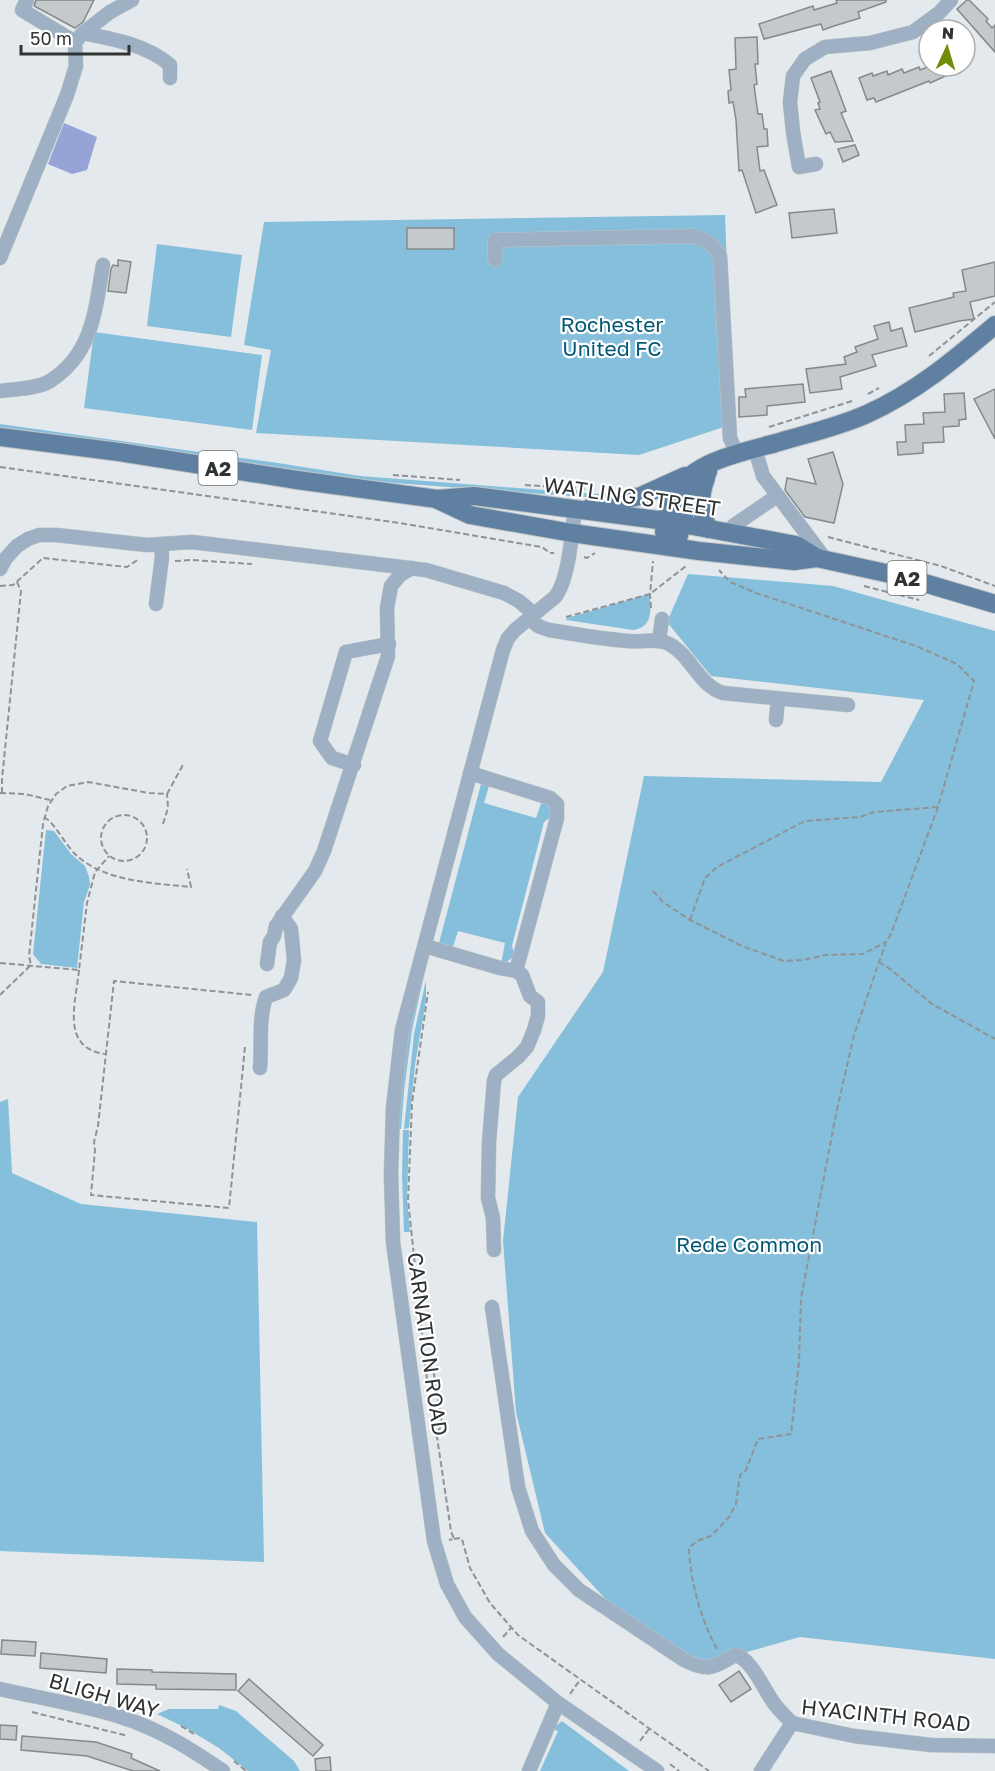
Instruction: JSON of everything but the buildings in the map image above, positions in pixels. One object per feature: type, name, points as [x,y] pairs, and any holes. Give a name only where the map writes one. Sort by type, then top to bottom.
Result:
[{"type":"main road","points":[[576,509],[641,496],[755,449],[841,424],[869,413],[942,370],[995,325]]},
{"type":"main road","name":"WATLING STREET","points":[[0,437],[437,499],[474,496],[674,522],[796,545],[822,559]]},
{"type":"main road","points":[[667,554],[674,522],[690,496],[717,463]]},
{"type":"main road","points":[[709,529],[701,516],[702,488],[717,463]]},
{"type":"main road","name":"WATLING STREET","points":[[437,499],[470,515],[718,563]]},
{"type":"main road","name":"A2","points":[[718,563],[822,559],[904,577],[995,604]]},
{"type":"street","points":[[12,0],[79,38],[103,37],[157,54],[170,65],[170,78]]},
{"type":"street","points":[[0,258],[67,94],[76,66],[79,38],[110,12],[132,0]]},
{"type":"street","points":[[816,164],[799,167],[793,132],[790,102],[794,76],[805,59],[825,47],[870,43],[913,32],[939,14],[951,0]]},
{"type":"street","points":[[495,260],[495,240],[694,236],[710,243],[720,256],[730,438],[717,463]]},
{"type":"street","points":[[0,391],[22,389],[49,382],[79,353],[91,330],[103,265]]},
{"type":"street","points":[[755,449],[763,476],[799,525],[807,532],[822,559]]},
{"type":"street","points":[[730,532],[733,526],[777,496]]},
{"type":"street","name":"CARNATION ROAD","points":[[576,509],[560,590],[555,597],[511,633],[505,645],[402,1030],[393,1108],[391,1174],[393,1242],[434,1541],[447,1584],[465,1617],[498,1654],[558,1703],[658,1768]]},
{"type":"street","points":[[0,569],[17,546],[28,539],[39,535],[56,535],[147,545],[192,542],[426,570],[501,591],[519,601],[542,628],[611,639],[666,642],[679,651],[706,685],[728,695],[848,705]]},
{"type":"street","points":[[156,604],[162,557],[161,544]]},
{"type":"street","points":[[267,964],[270,942],[274,938],[276,926],[321,859],[354,765],[388,656],[387,608],[392,586],[400,575],[412,568]]},
{"type":"street","points":[[656,617],[659,641]]},
{"type":"street","points":[[354,765],[332,758],[320,741],[336,685],[346,652],[389,644]]},
{"type":"street","points":[[776,720],[778,699]]},
{"type":"street","points":[[470,773],[550,798],[556,801],[558,807],[519,973],[529,994],[538,1001],[539,1007],[534,1030],[526,1047],[516,1059],[496,1075],[494,1081],[489,1142],[488,1198],[493,1218],[494,1250]]},
{"type":"street","points":[[260,1068],[262,1017],[266,997],[284,990],[291,978],[294,960],[291,929],[282,916]]},
{"type":"street","points":[[425,946],[519,973]]},
{"type":"street","points":[[492,1307],[518,1487],[532,1531],[554,1565],[579,1590],[700,1668],[710,1668],[735,1655],[741,1656],[776,1706],[792,1723]]},
{"type":"street","name":"BLIGH WAY","points":[[0,1689],[121,1717],[162,1733],[223,1771]]},
{"type":"street","points":[[529,1771],[558,1703]]},
{"type":"street","name":"HYACINTH ROAD","points":[[760,1771],[792,1723],[854,1736],[931,1745],[995,1746]]},
{"type":"path","points":[[928,357],[995,302]]},
{"type":"path","points":[[862,397],[886,385]]},
{"type":"path","points":[[761,429],[854,401]]},
{"type":"path","points":[[0,467],[400,522],[542,547],[550,553],[587,558],[598,551]]},
{"type":"path","points":[[464,483],[388,476],[468,480]]},
{"type":"path","points":[[515,484],[590,489]]},
{"type":"path","points":[[525,487],[593,492]]},
{"type":"path","points":[[807,532],[941,566],[995,586]]},
{"type":"path","points":[[542,628],[552,620],[563,621],[567,617],[595,608],[650,594],[688,565],[667,554],[650,594],[656,617]]},
{"type":"path","points":[[717,1648],[711,1639],[694,1589],[689,1548],[697,1541],[711,1536],[729,1517],[736,1504],[740,1475],[746,1470],[758,1438],[791,1434],[799,1362],[799,1312],[850,1049],[886,942],[938,807],[974,681],[957,664],[906,642],[756,593],[730,582],[718,563]]},
{"type":"path","points":[[17,582],[21,591],[1,793],[25,794],[51,801]]},
{"type":"path","points":[[860,585],[927,602]]},
{"type":"path","points":[[163,824],[168,808],[167,794],[184,763]]},
{"type":"path","points":[[31,965],[29,956],[44,817],[51,801],[63,788],[83,782],[167,794]]},
{"type":"path","points":[[690,920],[705,878],[717,867],[806,821],[938,807]]},
{"type":"path","points":[[120,815],[135,818],[145,829],[147,843],[144,850],[132,860],[124,862],[109,856],[101,844],[100,837],[106,822],[120,815]]},
{"type":"path","points":[[44,817],[53,825],[69,848],[83,861],[111,876],[191,887],[187,869]]},
{"type":"path","points":[[105,1054],[85,1047],[75,1034],[74,1025],[87,903],[97,869],[109,856]]},
{"type":"path","points":[[653,891],[663,902],[690,920],[742,946],[784,961],[826,955],[863,954],[886,942]]},
{"type":"path","points":[[879,962],[932,1004],[995,1039]]},
{"type":"path","points":[[0,963],[79,970]]},
{"type":"path","points":[[0,995],[31,965]]},
{"type":"path","points":[[246,1040],[228,1208],[91,1194],[94,1142],[98,1126],[114,981],[266,997]]},
{"type":"path","points":[[427,1382],[414,1270],[408,1185],[413,1093],[428,989]]},
{"type":"path","points":[[427,1368],[434,1373],[438,1398],[442,1424],[437,1433]]},
{"type":"path","points":[[433,1399],[438,1398]]},
{"type":"path","points":[[430,1411],[437,1433],[450,1527],[454,1539]]},
{"type":"path","points":[[444,1541],[462,1539],[476,1580],[490,1603],[511,1628],[709,1771]]},
{"type":"path","points":[[498,1641],[511,1628]]},
{"type":"path","points":[[570,1694],[580,1680]]},
{"type":"path","points":[[22,1709],[103,1728],[130,1737]]},
{"type":"path","points":[[639,1742],[649,1729]]},
{"type":"path","points":[[658,1768],[680,1771]]},
{"type":"green space","name":"Rochester United FC","points":[[725,215],[733,424],[639,455],[256,433],[271,350],[244,345],[264,222]]},
{"type":"green space","points":[[157,244],[242,255],[231,337],[147,326]]},
{"type":"green space","points":[[94,332],[262,355],[252,430],[84,408]]},
{"type":"green space","points":[[0,424],[360,476],[595,494],[617,492],[645,485],[646,487],[598,497],[583,497],[367,481],[0,430]]},
{"type":"green space","name":"Rede Common","points":[[688,574],[833,586],[995,631],[995,1659],[800,1637],[747,1652],[735,1650],[715,1663],[698,1662],[610,1604],[545,1533],[516,1412],[503,1241],[518,1097],[603,972],[644,776],[881,782],[924,700],[711,676],[667,622]]},
{"type":"green space","points":[[649,594],[649,617],[644,626],[639,629],[566,620],[567,618]]},
{"type":"green space","points":[[490,783],[484,803],[536,818],[543,798],[551,814],[551,817],[544,822],[512,946],[515,955],[501,964],[505,943],[458,931],[452,950],[439,943],[481,784]]},
{"type":"green space","points":[[46,830],[54,831],[71,854],[85,866],[89,877],[90,885],[84,902],[77,968],[41,964],[33,954]]},
{"type":"green space","points":[[427,962],[412,1030],[401,1129],[398,1129],[403,1071],[412,1012]]},
{"type":"green space","points":[[426,980],[426,1000],[415,1065],[409,1128],[404,1129],[414,1034]]},
{"type":"green space","points":[[8,1099],[12,1173],[81,1204],[257,1222],[264,1562],[0,1551],[0,1102]]},
{"type":"green space","points":[[403,1130],[409,1130],[407,1199],[410,1232],[404,1232]]},
{"type":"green space","points":[[219,1705],[236,1711],[294,1761],[300,1771],[248,1771],[219,1748],[157,1714],[169,1709],[218,1709]]},
{"type":"green space","points":[[562,1721],[629,1771],[540,1771],[558,1731],[552,1729]]},
{"type":"shaded area","points":[[64,123],[97,137],[87,170],[72,174],[48,164]]}]
